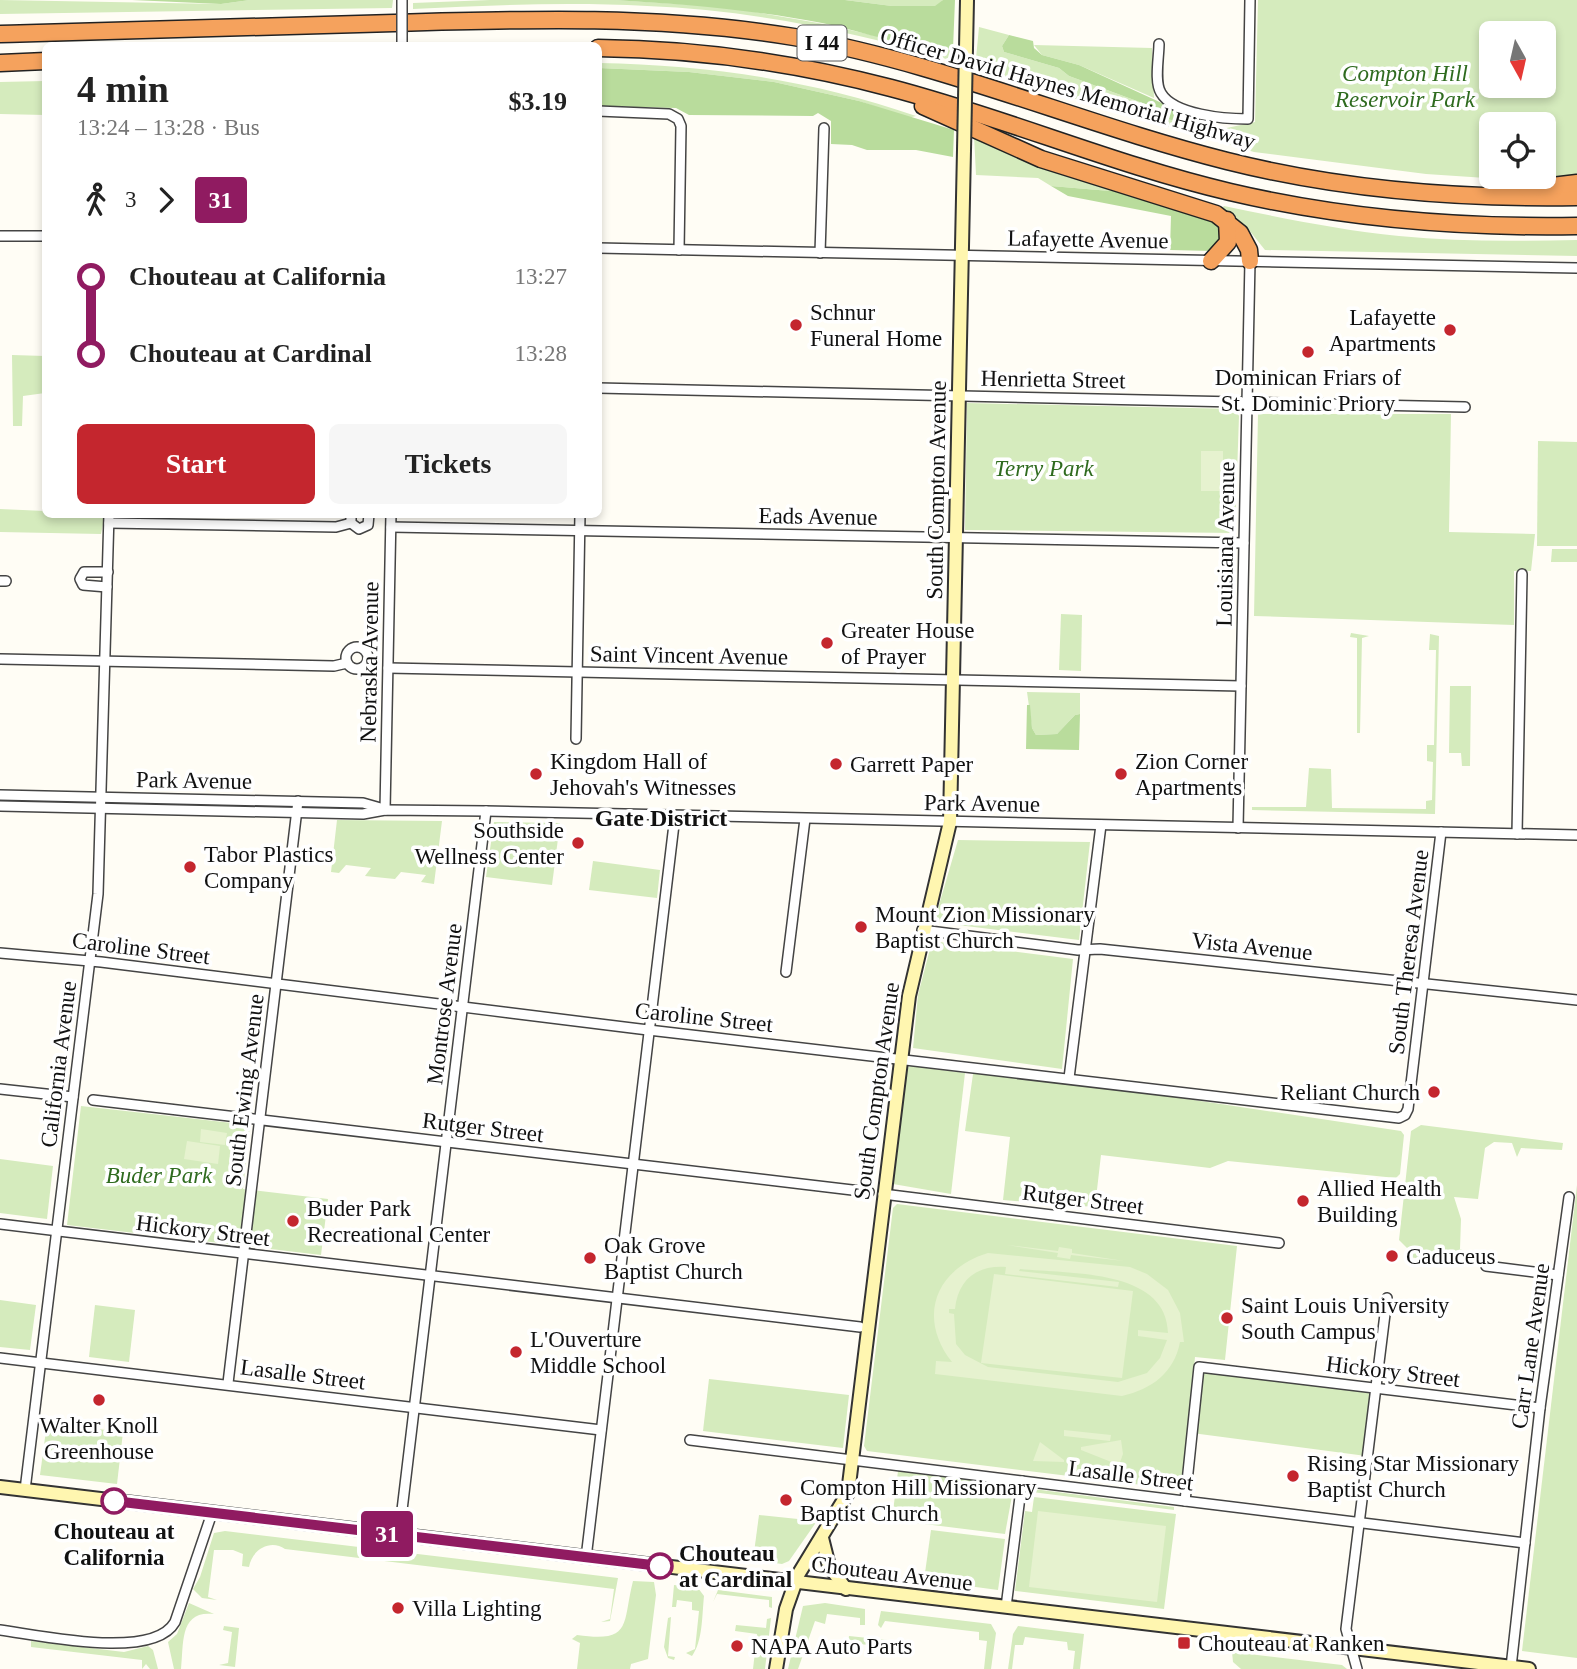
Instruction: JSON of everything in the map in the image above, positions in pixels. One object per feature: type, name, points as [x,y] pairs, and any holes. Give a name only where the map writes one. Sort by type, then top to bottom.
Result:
[{"type":"highway","name":"Officer David Haynes Memorial Highway","points":[[0,34],[536,19],[693,24],[796,38],[898,60],[1176,147],[1276,172],[1378,189],[1480,197],[1577,197]]},
{"type":"highway","name":"I 44","points":[[602,48],[671,51],[772,62],[894,89],[1180,178],[1279,202],[1431,223],[1577,226]]},
{"type":"highway","points":[[0,62],[42,61]]},
{"type":"highway","points":[[894,89],[920,105],[1021,152],[1201,208],[1227,220],[1245,240],[1250,261]]},
{"type":"highway","points":[[1480,197],[1577,183]]},
{"type":"highway","points":[[1211,261],[1228,242],[1227,220]]},
{"type":"main road","name":"South Compton Avenue","points":[[776,1669],[783,1625],[795,1583],[846,1499],[900,1058],[922,930],[950,821],[967,0]]},
{"type":"main road","name":"Chouteau Avenue","points":[[0,1487],[1530,1669]]},
{"type":"main road","points":[[822,1538],[829,1566],[846,1589]]},
{"type":"street","points":[[402,0],[402,42]]},
{"type":"street","points":[[1159,44],[1158,85],[1167,99],[1212,118],[1248,119],[1250,0]]},
{"type":"street","points":[[602,111],[669,114],[678,119],[681,126],[679,250]]},
{"type":"street","points":[[820,253],[824,128]]},
{"type":"street","points":[[0,236],[42,236]]},
{"type":"street","name":"Lafayette Avenue","points":[[602,248],[1577,268]]},
{"type":"street","name":"Louisiana Avenue","points":[[1238,828],[1250,261]]},
{"type":"street","name":"Henrietta Street","points":[[602,388],[1465,407]]},
{"type":"street","points":[[109,519],[336,527],[351,519],[356,528],[365,527],[370,522],[370,518]]},
{"type":"street","name":"Nebraska Avenue","points":[[385,810],[391,518]]},
{"type":"street","points":[[576,739],[580,518]]},
{"type":"street","name":"California Avenue","points":[[25,1490],[98,894],[109,519]]},
{"type":"street","name":"Eads Avenue","points":[[391,527],[1244,544]]},
{"type":"street","points":[[107,587],[83,585],[80,579],[84,572],[108,572]]},
{"type":"street","points":[[1517,834],[1522,574]]},
{"type":"street","points":[[0,659],[334,666],[347,663]]},
{"type":"street","name":"Saint Vincent Avenue","points":[[388,667],[1241,686]]},
{"type":"street","name":"Park Avenue","points":[[0,795],[363,803],[385,810]]},
{"type":"street","name":"South Ewing Avenue","points":[[228,1383],[298,802]]},
{"type":"street","name":"Park Avenue","points":[[0,806],[363,814],[385,810],[486,811],[1577,835]]},
{"type":"street","name":"Montrose Avenue","points":[[400,1535],[486,811]]},
{"type":"street","points":[[586,1558],[675,816]]},
{"type":"street","points":[[786,972],[806,819]]},
{"type":"street","points":[[1069,1078],[1101,825]]},
{"type":"street","name":"South Theresa Avenue","points":[[1404,1116],[1408,1109],[1441,832]]},
{"type":"street","name":"Vista Avenue","points":[[922,930],[1577,1000]]},
{"type":"street","name":"Caroline Street","points":[[0,953],[90,961],[650,1030],[1404,1116]]},
{"type":"street","points":[[0,1089],[73,1097]]},
{"type":"street","name":"Rutger Street","points":[[93,1100],[869,1192]]},
{"type":"street","name":"Rutger Street","points":[[883,1194],[1279,1243]]},
{"type":"street","name":"Carr Lane Avenue","points":[[1511,1667],[1540,1408],[1569,1197]]},
{"type":"street","name":"Hickory Street","points":[[0,1224],[860,1327]]},
{"type":"street","points":[[1486,1266],[1558,1275]]},
{"type":"street","points":[[1357,1669],[1346,1629],[1387,1298]]},
{"type":"street","name":"Lasalle Street","points":[[0,1358],[228,1383],[601,1430]]},
{"type":"street","name":"Hickory Street","points":[[1185,1501],[1199,1367],[1540,1408]]},
{"type":"street","name":"Lasalle Street","points":[[690,1440],[1525,1543]]},
{"type":"street","points":[[1006,1607],[1022,1481]]},
{"type":"street","points":[[0,1630],[123,1644],[167,1632],[176,1622],[212,1513]]},
{"type":"green space","points":[[0,0],[221,4],[250,0],[393,0],[392,8],[0,14]]},
{"type":"green space","points":[[132,0],[250,0],[221,4]]},
{"type":"green space","points":[[614,0],[727,7],[824,24],[933,49],[953,49],[950,60],[838,31],[762,17],[686,8],[559,4],[413,9],[413,3]]},
{"type":"green space","points":[[614,0],[845,0],[892,6],[935,6],[943,0],[955,0],[953,49],[904,43],[822,23],[770,14]]},
{"type":"green space","points":[[845,0],[943,0],[939,6],[892,6]]},
{"type":"green space","name":"Compton Hill Reservoir Park","points":[[1258,0],[1577,0],[1577,176],[1556,177],[1556,112],[1479,112],[1479,178],[1426,174],[1254,152],[975,69],[979,27],[1009,35],[1002,46],[1004,52],[1059,68],[1069,76],[1145,104],[1165,118],[1180,123],[1201,121],[1222,129],[1255,122]]},
{"type":"green space","points":[[1009,35],[1033,41],[1034,48],[1042,55],[1079,65],[1201,121],[1180,123],[1165,118],[1145,104],[1069,76],[1059,68],[1004,52],[1002,46]]},
{"type":"green space","points":[[1034,45],[1152,48],[1154,98],[1079,65],[1042,55]]},
{"type":"green space","points":[[602,63],[680,67],[759,77],[838,93],[916,116],[908,118],[859,101],[774,82],[689,72],[602,68]]},
{"type":"green space","points":[[602,68],[689,72],[774,82],[859,101],[954,130],[953,157],[916,150],[867,150],[852,145],[831,144],[831,121],[818,113],[813,116],[689,115],[676,108],[602,106]]},
{"type":"green space","points":[[42,81],[42,115],[0,114],[0,82]]},
{"type":"green space","points":[[974,135],[1121,187],[1110,191],[1051,186],[1038,178],[976,175]]},
{"type":"green space","points":[[1051,186],[1110,191],[1121,187],[1218,223],[1221,237],[1212,251],[1170,250],[1171,216],[1068,196]]},
{"type":"green space","points":[[1224,206],[1333,227],[1399,236],[1510,241],[1577,240],[1577,256],[1265,250],[1245,225],[1221,209]]},
{"type":"green space","points":[[12,355],[42,356],[42,393],[23,396],[22,426],[13,426]]},
{"type":"green space","name":"Terry Park","points":[[967,403],[1235,409],[1239,416],[1235,533],[965,530]]},
{"type":"green space","points":[[1258,414],[1451,414],[1449,532],[1535,534],[1531,571],[1514,571],[1514,625],[1254,616]]},
{"type":"green space","points":[[1538,441],[1577,442],[1577,546],[1537,546]]},
{"type":"green space","points":[[1201,451],[1223,451],[1223,491],[1201,491]]},
{"type":"green space","points":[[0,509],[42,511],[42,518],[104,518],[101,534],[0,532]]},
{"type":"green space","points":[[1552,549],[1577,549],[1577,562],[1551,562]]},
{"type":"green space","points":[[1061,614],[1082,615],[1081,671],[1059,670]]},
{"type":"green space","points":[[1351,633],[1369,636],[1362,638],[1360,733],[1357,733],[1357,638],[1350,637]]},
{"type":"green space","points":[[1430,634],[1439,636],[1435,814],[1252,810],[1252,807],[1306,807],[1309,768],[1331,769],[1332,808],[1426,809],[1426,801],[1432,800],[1433,762],[1427,761],[1427,745],[1434,745],[1436,650],[1429,650]]},
{"type":"green space","points":[[1450,686],[1471,686],[1470,766],[1462,766],[1461,753],[1449,753]]},
{"type":"green space","points":[[1027,692],[1080,693],[1080,714],[1075,715],[1057,734],[1036,735],[1032,728]]},
{"type":"green space","points":[[1027,705],[1030,705],[1032,728],[1036,735],[1057,734],[1075,715],[1080,714],[1079,750],[1026,749]]},
{"type":"green space","points":[[337,820],[442,821],[434,884],[421,882],[426,875],[401,872],[395,879],[365,876],[371,868],[346,865],[339,873],[331,872]]},
{"type":"green space","points":[[494,822],[560,823],[552,885],[486,877]]},
{"type":"green space","points":[[958,840],[1090,842],[1079,940],[934,922]]},
{"type":"green space","points":[[593,861],[660,870],[657,898],[589,890]]},
{"type":"green space","points":[[932,941],[1073,959],[1062,1069],[913,1048],[918,995]]},
{"type":"green space","points":[[911,1066],[965,1073],[951,1194],[893,1184],[907,1068]]},
{"type":"green space","points":[[974,1067],[1401,1131],[1404,1135],[1400,1174],[1396,1178],[1228,1161],[1210,1168],[1101,1155],[1095,1207],[1003,1200],[1010,1137],[965,1131]]},
{"type":"green space","name":"Buder Park","points":[[81,1106],[250,1125],[243,1189],[328,1199],[321,1255],[67,1225]]},
{"type":"green space","points":[[1421,1125],[1563,1143],[1562,1150],[1521,1148],[1517,1157],[1512,1143],[1494,1142],[1485,1148],[1478,1199],[1454,1197],[1461,1219],[1460,1249],[1467,1252],[1456,1263],[1408,1257],[1407,1248],[1399,1240],[1411,1131]]},
{"type":"green space","points":[[201,1129],[227,1133],[225,1145],[200,1142]]},
{"type":"green space","points":[[187,1141],[220,1146],[218,1164],[184,1159]]},
{"type":"green space","points":[[0,1159],[53,1166],[47,1219],[0,1213]]},
{"type":"green space","points":[[1577,1185],[1577,1658],[1522,1651]]},
{"type":"green space","points":[[897,1204],[1237,1246],[1225,1360],[1195,1357],[1183,1490],[867,1451],[864,1446],[893,1208]]},
{"type":"green space","points":[[1007,1245],[1058,1251],[1059,1247],[1072,1249],[1072,1253],[1124,1261],[1071,1255],[1070,1259],[1057,1257],[1058,1253]]},
{"type":"green space","points":[[988,1253],[1130,1267],[1147,1274],[1168,1290],[1180,1313],[1184,1342],[1180,1342],[1173,1363],[1160,1378],[1143,1389],[1122,1396],[935,1374],[936,1361],[952,1362],[935,1329],[937,1297],[944,1283],[970,1260]],"holes":[[[995,1267],[1006,1267],[1005,1274],[1118,1287],[1119,1282],[1019,1271],[1087,1274],[1111,1278],[1133,1286],[1151,1296],[1163,1312],[1168,1333],[1138,1330],[1138,1336],[1167,1340],[1160,1358],[1147,1373],[1118,1382],[988,1367],[965,1355],[956,1344],[954,1314],[949,1313],[949,1309],[955,1309],[960,1290],[970,1276]]]},
{"type":"green space","points":[[994,1274],[1133,1291],[1122,1378],[981,1363]]},
{"type":"green space","points":[[0,1300],[36,1305],[30,1350],[0,1347]]},
{"type":"green space","points":[[95,1305],[135,1310],[129,1362],[89,1357]]},
{"type":"green space","points":[[1199,1367],[1376,1388],[1366,1456],[1192,1433]]},
{"type":"green space","points":[[709,1379],[849,1395],[843,1448],[703,1431]]},
{"type":"green space","points":[[47,1423],[123,1432],[117,1484],[40,1475]]},
{"type":"green space","points":[[1064,1430],[1111,1435],[1110,1441],[1064,1436]]},
{"type":"green space","points":[[1121,1440],[1123,1454],[1119,1465],[1081,1450],[1081,1447]]},
{"type":"green space","points":[[1040,1442],[1064,1460],[1064,1462],[1033,1461]]},
{"type":"green space","points":[[898,1471],[1010,1484],[1013,1490],[1005,1534],[892,1520]]},
{"type":"green space","points":[[1033,1489],[1174,1507],[1174,1510],[1032,1492]]},
{"type":"green space","points":[[1034,1497],[1176,1514],[1164,1609],[1015,1591],[1025,1511],[1032,1512]]},
{"type":"green space","points":[[1038,1511],[1166,1526],[1157,1602],[1029,1587]]},
{"type":"green space","points":[[759,1515],[817,1521],[789,1561],[782,1564],[753,1560]]},
{"type":"green space","points":[[931,1530],[1005,1539],[998,1590],[924,1580]]},
{"type":"green space","points":[[225,1531],[618,1578],[610,1621],[601,1622],[610,1619],[614,1589],[285,1549],[274,1545],[258,1551],[249,1567],[242,1566],[243,1554],[233,1550],[214,1550],[208,1597],[217,1600],[202,1598],[193,1589],[200,1577],[214,1533]]},
{"type":"green space","points":[[633,1581],[654,1582],[656,1595],[648,1659],[631,1664],[630,1669],[577,1669],[580,1643],[572,1639],[577,1635],[595,1637],[616,1633],[625,1619]]},
{"type":"green space","points":[[674,1585],[698,1588],[704,1596],[700,1635],[696,1650],[692,1656],[686,1653],[695,1649],[699,1611],[692,1610],[692,1602],[677,1600],[676,1607],[672,1607]]},
{"type":"green space","points":[[718,1590],[772,1597],[772,1608],[769,1607],[769,1600],[717,1594],[713,1602]]},
{"type":"green space","points":[[189,1603],[214,1614],[203,1614],[189,1623],[184,1639],[181,1669],[174,1669],[168,1642],[177,1634]]},
{"type":"green space","points":[[825,1603],[865,1609],[865,1625],[860,1625],[860,1618],[827,1614],[825,1624],[815,1621],[798,1669],[788,1669],[803,1606]]},
{"type":"green space","points":[[881,1611],[991,1624],[996,1633],[991,1669],[984,1669],[987,1641],[979,1640],[979,1632],[885,1621],[881,1628],[878,1625]]},
{"type":"green space","points":[[671,1617],[668,1656],[675,1657],[674,1660],[668,1658],[664,1647],[668,1618]]},
{"type":"green space","points":[[771,1618],[765,1669],[753,1669],[757,1634],[735,1631],[736,1625],[766,1628],[767,1619]]},
{"type":"green space","points":[[224,1626],[239,1628],[235,1667],[219,1665],[228,1663],[232,1632],[223,1630]]},
{"type":"green space","points":[[1018,1626],[1084,1634],[1080,1669],[1073,1669],[1075,1651],[1068,1650],[1067,1642],[1025,1637],[1023,1645],[1015,1645],[1012,1669],[1008,1669],[1013,1634]]},
{"type":"green space","points":[[849,1636],[887,1640],[887,1655],[884,1655],[884,1647],[852,1643],[847,1651]]},
{"type":"green space","points":[[31,1641],[124,1652],[148,1646],[153,1650],[158,1669],[150,1669],[146,1664],[142,1669],[142,1660],[31,1647]]},
{"type":"green space","points":[[1232,1652],[1342,1665],[1347,1669],[1241,1669],[1233,1662]]},
{"type":"bus line","name":"31","points":[[114,1501],[660,1566]]},
{"type":"place","name":"Schnur Funeral Home","points":[[796,325]]},
{"type":"place","name":"Lafayette Apartments","points":[[1450,330]]},
{"type":"place","name":"Dominican Friars of St. Dominic Priory","points":[[1308,352]]},
{"type":"place","name":"Greater House of Prayer","points":[[827,643]]},
{"type":"place","name":"Garrett Paper","points":[[836,764]]},
{"type":"place","name":"Kingdom Hall of Jehovah's Witnesses","points":[[536,774]]},
{"type":"place","name":"Zion Corner Apartments","points":[[1121,774]]},
{"type":"place","name":"Southside Wellness Center","points":[[578,843]]},
{"type":"place","name":"Tabor Plastics Company","points":[[190,867]]},
{"type":"place","name":"Mount Zion Missionary Baptist Church","points":[[861,927]]},
{"type":"place","name":"Reliant Church","points":[[1434,1092]]},
{"type":"place","name":"Allied Health Building","points":[[1303,1201]]},
{"type":"place","name":"Buder Park Recreational Center","points":[[293,1221]]},
{"type":"place","name":"Caduceus","points":[[1392,1256]]},
{"type":"place","name":"Oak Grove Baptist Church","points":[[590,1258]]},
{"type":"place","name":"Saint Louis University South Campus","points":[[1227,1318]]},
{"type":"place","name":"L'Ouverture Middle School","points":[[516,1352]]},
{"type":"place","name":"Walter Knoll Greenhouse","points":[[99,1400]]},
{"type":"place","name":"Rising Star Missionary Baptist Church","points":[[1293,1476]]},
{"type":"place","name":"Compton Hill Missionary Baptist Church","points":[[786,1500]]},
{"type":"place","name":"Chouteau at California","points":[[114,1501]]},
{"type":"place","name":"Chouteau at Cardinal","points":[[660,1566]]},
{"type":"place","name":"Villa Lighting","points":[[398,1608]]},
{"type":"place","name":"Chouteau at Ranken","points":[[1184,1643]]},
{"type":"place","name":"NAPA Auto Parts","points":[[737,1646]]},
{"type":"district","name":"Gate District","points":[[661,818]]}]
